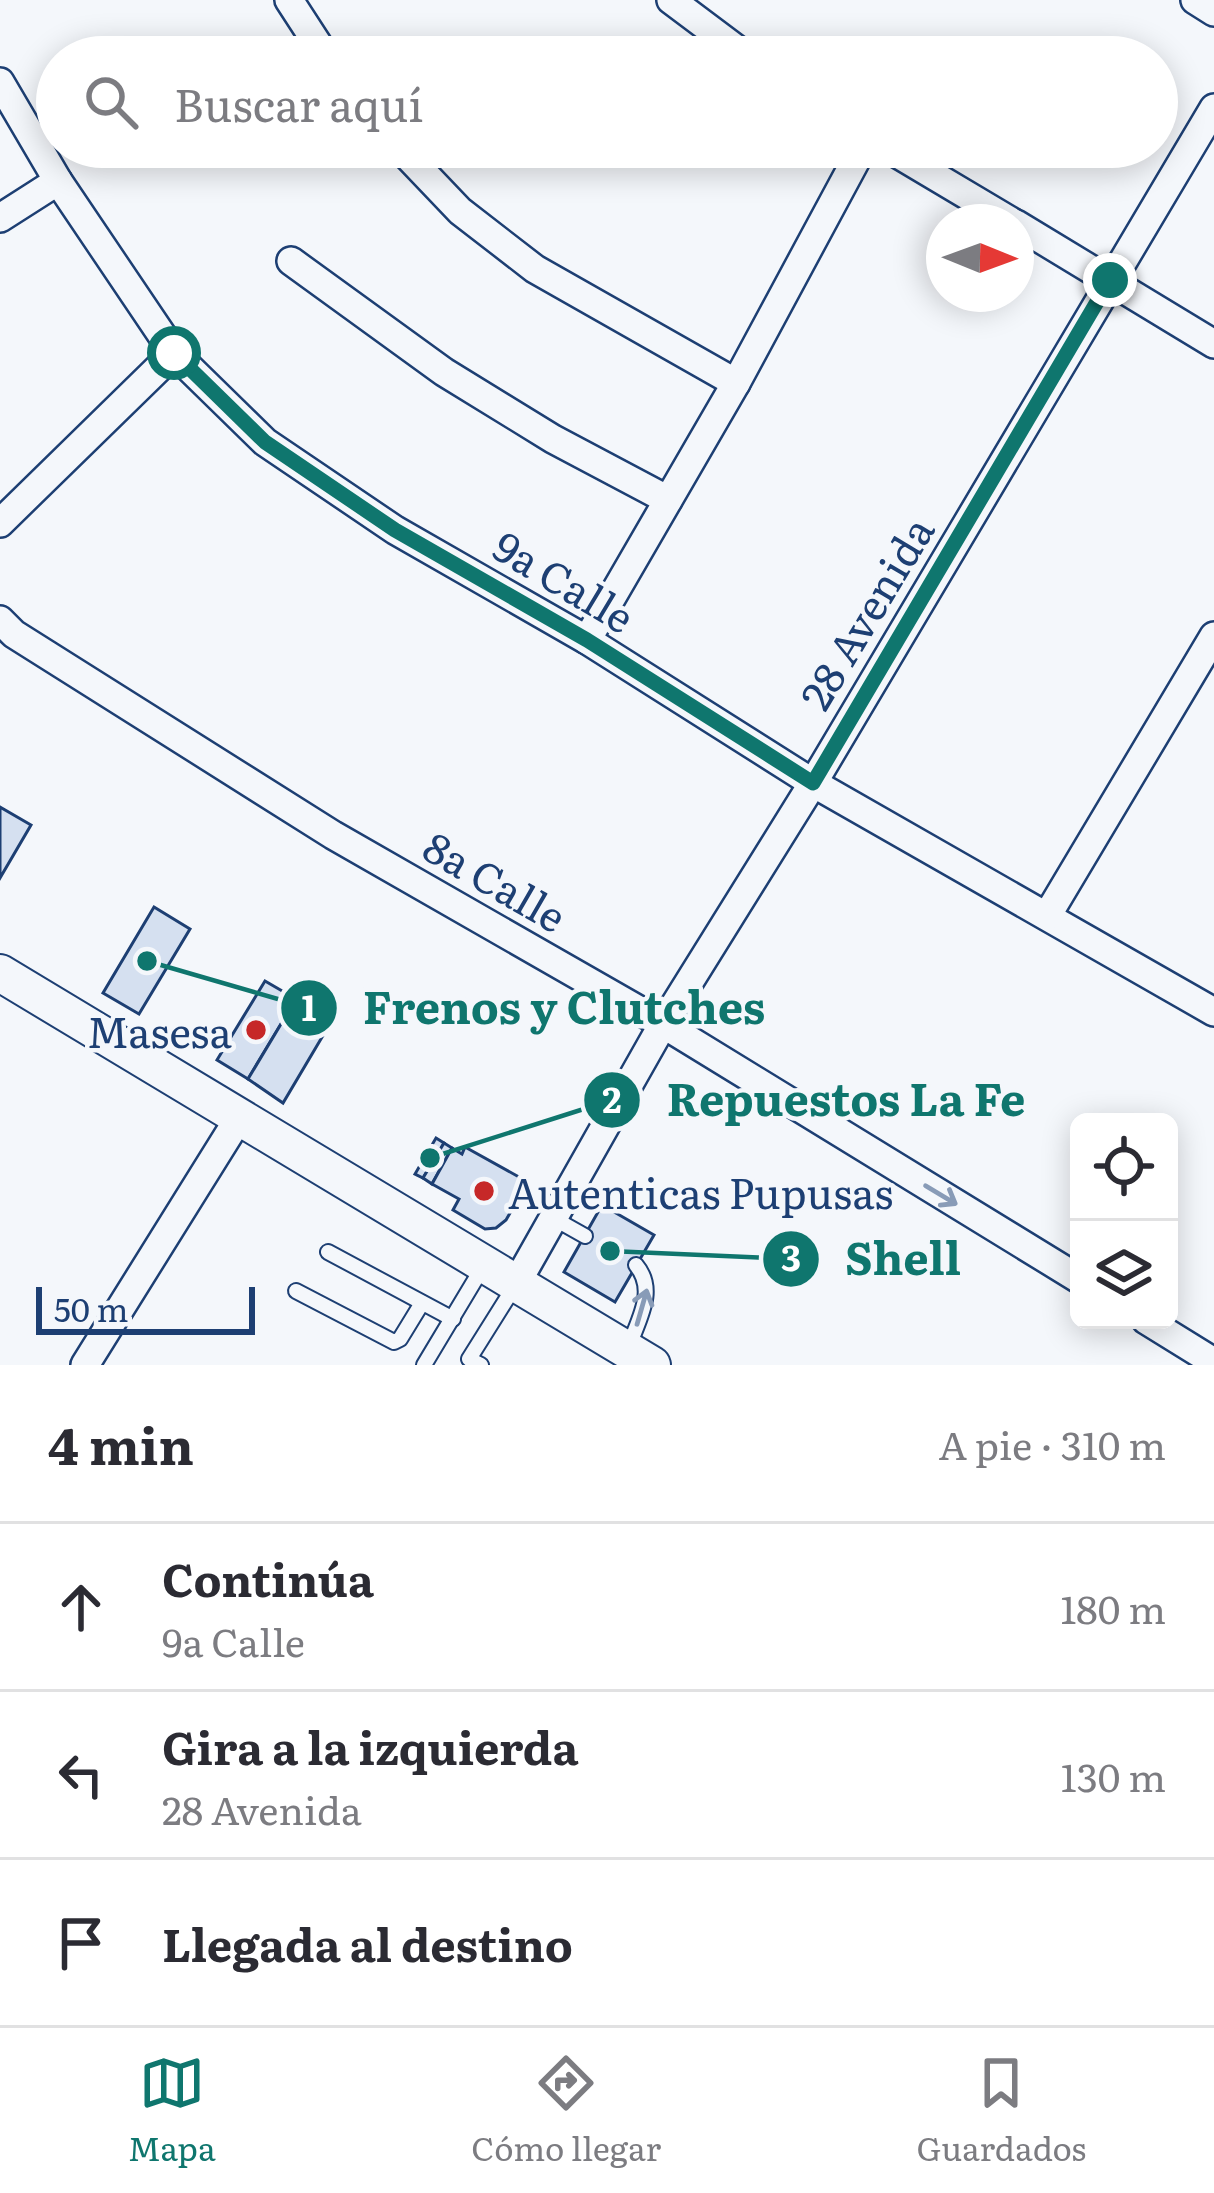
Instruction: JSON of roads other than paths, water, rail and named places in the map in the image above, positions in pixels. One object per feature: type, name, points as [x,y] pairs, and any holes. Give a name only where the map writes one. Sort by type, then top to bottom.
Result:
[{"type":"main road","points":[[0,973],[640,1358]]},
{"type":"street","points":[[289,0],[312,36]]},
{"type":"street","points":[[671,0],[719,36]]},
{"type":"street","points":[[1195,0],[1214,12]]},
{"type":"street","name":"9a Calle","points":[[0,82],[36,144]]},
{"type":"street","name":"28 Avenida","points":[[1178,168],[1214,108]]},
{"type":"street","name":"9a Calle","points":[[50,168],[174,353],[265,442],[395,530],[587,640],[813,783],[1214,1012]]},
{"type":"street","points":[[419,168],[460,211],[535,269],[736,383]]},
{"type":"street","points":[[587,640],[736,383],[852,168]]},
{"type":"street","points":[[921,168],[982,204]]},
{"type":"street","name":"28 Avenida","points":[[516,1284],[663,1024],[813,783],[1178,168]]},
{"type":"street","points":[[0,218],[58,182]]},
{"type":"street","points":[[1034,235],[1214,344]]},
{"type":"street","points":[[291,261],[443,372],[553,440],[668,500]]},
{"type":"street","points":[[0,523],[174,353]]},
{"type":"street","name":"8a Calle","points":[[0,620],[14,634],[333,835],[663,1024],[1070,1273]]},
{"type":"street","points":[[1047,916],[1214,636]]},
{"type":"street","points":[[85,1365],[239,1118]]},
{"type":"street","points":[[1161,1329],[1214,1362]]},
{"type":"lane","points":[[553,1218],[585,1236]]},
{"type":"lane","points":[[328,1252],[453,1319]]},
{"type":"lane","points":[[424,1365],[484,1265]]},
{"type":"lane","points":[[636,1265],[646,1276],[647,1292],[640,1358]]},
{"type":"lane","points":[[472,1363],[516,1284]]},
{"type":"lane","points":[[296,1291],[394,1342],[422,1303]]},
{"type":"place","name":"Frenos y Clutches","points":[[147,961]]},
{"type":"place","name":"Masesa","points":[[256,1030]]},
{"type":"place","name":"Repuestos La Fe","points":[[430,1158]]},
{"type":"place","name":"Autenticas Pupusas","points":[[484,1191]]},
{"type":"place","name":"Shell","points":[[610,1251]]}]
